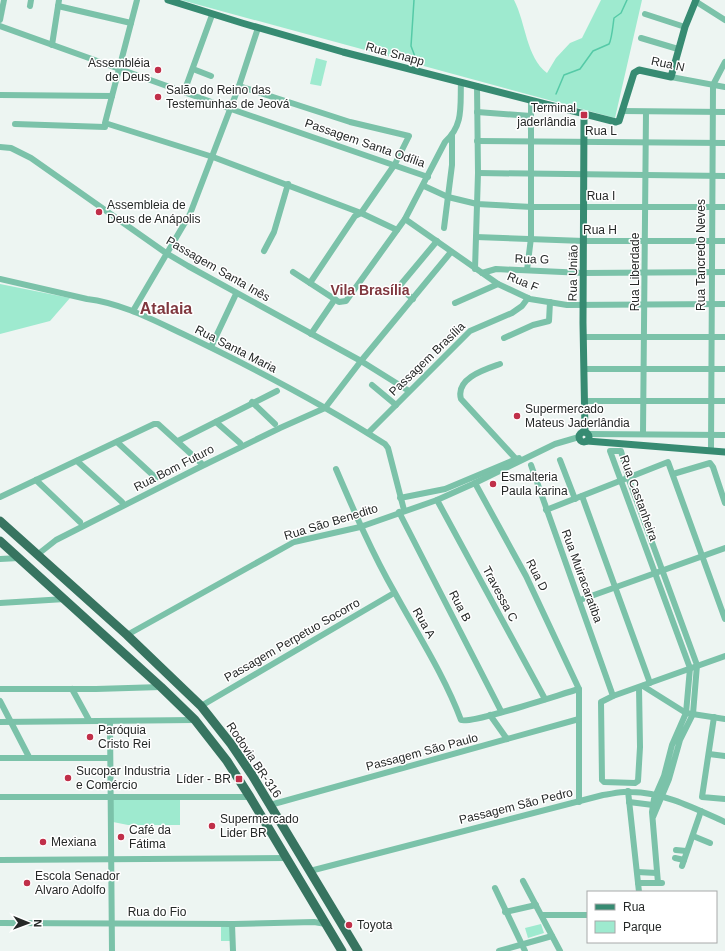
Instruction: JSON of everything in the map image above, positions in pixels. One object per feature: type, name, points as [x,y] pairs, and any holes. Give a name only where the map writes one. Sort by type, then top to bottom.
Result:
[{"type":"highway","name":"Rodovia BR-316","points":[[0,521],[127,635],[201,706],[231,744],[270,805],[358,951]]},
{"type":"highway","points":[[0,527],[15,534]]},
{"type":"highway","name":"Rodovia BR-316","points":[[0,541],[161,687],[195,720],[227,762],[250,797],[287,858],[321,922],[342,951]]},
{"type":"highway","points":[[293,869],[304,878],[320,903],[330,903]]},
{"type":"highway","points":[[321,922],[335,920],[353,951]]},
{"type":"main road","name":"Rua Snapp","points":[[168,0],[258,28],[584,115],[616,122],[619,121]]},
{"type":"main road","points":[[671,76],[694,1]]},
{"type":"main road","name":"Rua N","points":[[619,121],[634,73],[639,70],[671,76]]},
{"type":"main road","name":"Rua União","points":[[584,115],[584,437]]},
{"type":"main road","points":[[584,437],[725,452]]},
{"type":"street","points":[[0,20],[4,0]]},
{"type":"street","points":[[105,125],[137,0]]},
{"type":"street","points":[[694,1],[725,20]]},
{"type":"street","points":[[52,45],[58,3],[131,23]]},
{"type":"street","points":[[184,92],[212,14]]},
{"type":"street","points":[[645,14],[685,27]]},
{"type":"street","name":"Passagem Santa Odília","points":[[0,26],[231,109],[395,164],[428,177]]},
{"type":"street","points":[[133,311],[190,214],[231,109],[258,28]]},
{"type":"street","points":[[641,38],[678,50]]},
{"type":"street","name":"Rua Tancredo Neves","points":[[711,450],[713,84],[725,62]]},
{"type":"street","points":[[193,69],[211,76]]},
{"type":"street","name":"Rua N","points":[[671,76],[725,87]]},
{"type":"street","points":[[293,272],[337,300],[346,301],[406,219],[445,142],[451,138],[460,121],[461,82]]},
{"type":"street","points":[[239,86],[350,122],[409,136],[395,164],[361,213],[355,216],[310,283]]},
{"type":"street","points":[[475,269],[478,173],[477,86]]},
{"type":"street","points":[[0,94],[112,96]]},
{"type":"street","points":[[527,270],[531,238],[532,207],[531,101]]},
{"type":"street","points":[[622,111],[725,112]]},
{"type":"street","points":[[477,112],[531,116]]},
{"type":"street","name":"Rua Liberdade","points":[[644,433],[646,112]]},
{"type":"street","points":[[15,124],[105,125],[213,157],[288,184],[361,213],[397,230]]},
{"type":"street","points":[[444,228],[452,165],[452,135]]},
{"type":"street","name":"Rua L","points":[[477,141],[532,143],[725,143]]},
{"type":"street","name":"Passagem Santa Inês","points":[[0,147],[11,148],[31,158],[166,253],[236,294],[361,362],[409,391]]},
{"type":"street","points":[[478,173],[725,176]]},
{"type":"street","points":[[264,251],[274,232],[288,184]]},
{"type":"street","name":"Rua I","points":[[424,186],[448,197],[477,204],[532,207],[725,207]]},
{"type":"street","name":"Rua F","points":[[406,219],[498,284],[528,298],[550,302],[584,305],[725,304]]},
{"type":"street","name":"Rua H","points":[[476,237],[584,241],[725,241]]},
{"type":"street","points":[[413,299],[400,288],[402,283],[437,241]]},
{"type":"street","points":[[325,408],[451,252]]},
{"type":"street","name":"Rua G","points":[[482,273],[496,269],[584,273],[725,272]]},
{"type":"street","name":"Rua Santa Maria","points":[[0,279],[101,301],[133,311],[211,348],[325,408],[368,433],[388,448],[400,498],[401,511]]},
{"type":"street","points":[[455,303],[498,284]]},
{"type":"street","points":[[211,348],[236,294]]},
{"type":"street","name":"Passagem Brasília","points":[[368,433],[470,331],[512,313],[522,306],[528,298]]},
{"type":"street","points":[[311,334],[337,300]]},
{"type":"street","points":[[504,338],[533,325],[549,321],[550,302]]},
{"type":"street","points":[[584,337],[725,337]]},
{"type":"street","points":[[500,364],[477,373],[461,387],[459,392],[461,399],[516,459]]},
{"type":"street","points":[[584,369],[725,369]]},
{"type":"street","points":[[372,385],[396,405]]},
{"type":"street","points":[[178,441],[252,402],[277,391]]},
{"type":"street","points":[[584,401],[725,401]]},
{"type":"street","points":[[252,402],[275,424]]},
{"type":"street","name":"Rua Bom Futuro","points":[[37,555],[56,540],[77,529],[273,431],[325,408]]},
{"type":"street","points":[[216,422],[240,444]]},
{"type":"street","points":[[0,497],[154,424],[158,424],[201,463]]},
{"type":"street","points":[[584,437],[644,433],[725,435]]},
{"type":"street","name":"Rua São Benedito","points":[[127,635],[289,544],[307,538],[360,527],[401,511],[437,500],[555,444],[584,437]]},
{"type":"street","points":[[117,442],[156,478]]},
{"type":"street","name":"Rua Castanheira","points":[[658,796],[666,777],[672,745],[690,714],[697,665],[628,477],[621,452],[610,451],[690,668],[690,714]]},
{"type":"street","name":"Rua São Benedito","points":[[400,498],[445,489],[516,459],[527,458]]},
{"type":"street","points":[[560,460],[575,499]]},
{"type":"street","points":[[77,461],[122,502]]},
{"type":"street","points":[[546,510],[666,462],[670,464],[725,620]]},
{"type":"street","points":[[674,474],[708,463],[713,467],[722,484],[725,502]]},
{"type":"street","name":"Rua Muiracaratiba","points":[[531,464],[546,510],[614,696]]},
{"type":"street","name":"Rua A","points":[[336,469],[360,527],[394,593],[439,669],[461,720],[465,721],[490,715]]},
{"type":"street","points":[[36,480],[80,522]]},
{"type":"street","name":"Rua D","points":[[475,483],[526,576],[579,689]]},
{"type":"street","points":[[582,496],[650,683]]},
{"type":"street","name":"Travessa C","points":[[437,500],[545,699]]},
{"type":"street","name":"Rua B","points":[[401,511],[501,711]]},
{"type":"street","points":[[580,600],[725,548]]},
{"type":"street","points":[[0,559],[19,558]]},
{"type":"street","name":"Passagem Perpetuo Socorro","points":[[201,706],[394,593]]},
{"type":"street","points":[[0,603],[64,599]]},
{"type":"street","points":[[641,686],[638,778],[635,783],[606,783],[602,780],[601,702],[614,696],[697,665],[725,656]]},
{"type":"street","points":[[641,686],[690,714],[725,719]]},
{"type":"street","points":[[0,689],[161,687]]},
{"type":"street","points":[[72,689],[89,720]]},
{"type":"street","points":[[507,739],[490,715],[579,689],[579,802]]},
{"type":"street","points":[[0,701],[29,757]]},
{"type":"street","points":[[714,717],[702,797],[725,799]]},
{"type":"street","name":"Passagem São Paulo","points":[[270,805],[579,719]]},
{"type":"street","points":[[0,722],[195,720]]},
{"type":"street","points":[[110,722],[112,951]]},
{"type":"street","points":[[709,754],[725,756]]},
{"type":"street","points":[[0,758],[110,758]]},
{"type":"street","points":[[628,792],[639,891]]},
{"type":"street","name":"Passagem São Pedro","points":[[310,871],[579,802],[628,792],[658,796],[701,811],[725,822]]},
{"type":"street","points":[[638,883],[660,883],[657,873],[653,817],[653,805],[658,796]]},
{"type":"street","points":[[653,817],[658,796]]},
{"type":"street","points":[[0,797],[250,797]]},
{"type":"street","points":[[629,802],[653,805]]},
{"type":"street","points":[[682,866],[701,811]]},
{"type":"street","points":[[693,836],[710,843]]},
{"type":"street","points":[[676,850],[686,851]]},
{"type":"street","points":[[0,860],[287,858]]},
{"type":"street","points":[[674,858],[684,860]]},
{"type":"street","points":[[637,872],[657,873]]},
{"type":"street","points":[[523,881],[560,951]]},
{"type":"street","points":[[495,888],[505,912],[525,951]]},
{"type":"street","points":[[505,912],[536,905]]},
{"type":"street","points":[[542,915],[587,915]]},
{"type":"street","name":"Rua do Fio","points":[[0,923],[232,924],[321,922]]},
{"type":"street","points":[[232,924],[233,951]]},
{"type":"street","points":[[499,951],[552,936]]},
{"type":"green space","points":[[181,0],[514,0],[530,49],[540,66],[547,73],[556,58],[570,43],[582,38],[601,0],[642,0],[615,118]]},
{"type":"green space","points":[[316,58],[327,61],[321,86],[310,84]]},
{"type":"green space","points":[[0,284],[70,298],[50,321],[0,334]]},
{"type":"green space","points":[[113,799],[180,800],[180,825],[128,825],[113,822]]},
{"type":"green space","points":[[541,924],[544,933],[528,938],[525,928]]},
{"type":"green space","points":[[221,927],[231,927],[231,941],[221,941]]},
{"type":"waterway","points":[[414,0],[411,46],[417,62]]},
{"type":"waterway","points":[[556,94],[564,75],[580,69],[593,51],[609,44],[612,35],[614,18],[621,13],[627,0]]},
{"type":"place","name":"Assembléia de Deus","points":[[158,70]]},
{"type":"place","name":"Salão do Reino das Testemunhas de Jeová","points":[[158,97]]},
{"type":"place","name":"Terminal jaderlândia","points":[[584,115]]},
{"type":"place","name":"Assembleia de Deus de Anápolis","points":[[99,212]]},
{"type":"place","name":"Supermercado Mateus Jaderlândia","points":[[517,416]]},
{"type":"place","name":"Esmalteria Paula karina","points":[[493,484]]},
{"type":"place","name":"Paróquia Cristo Rei","points":[[90,737]]},
{"type":"place","name":"Sucopar Industria e Comércio","points":[[68,778]]},
{"type":"place","name":"Líder - BR","points":[[239,779]]},
{"type":"place","name":"Supermercado Lider BR","points":[[212,826]]},
{"type":"place","name":"Café da Fátima","points":[[121,837]]},
{"type":"place","name":"Mexiana","points":[[43,842]]},
{"type":"place","name":"Escola Senador Alvaro Adolfo","points":[[27,883]]},
{"type":"place","name":"Toyota","points":[[349,925]]},
{"type":"district","name":"Vila Brasília","points":[[370,290]]},
{"type":"district","name":"Atalaia","points":[[166,308]]}]
